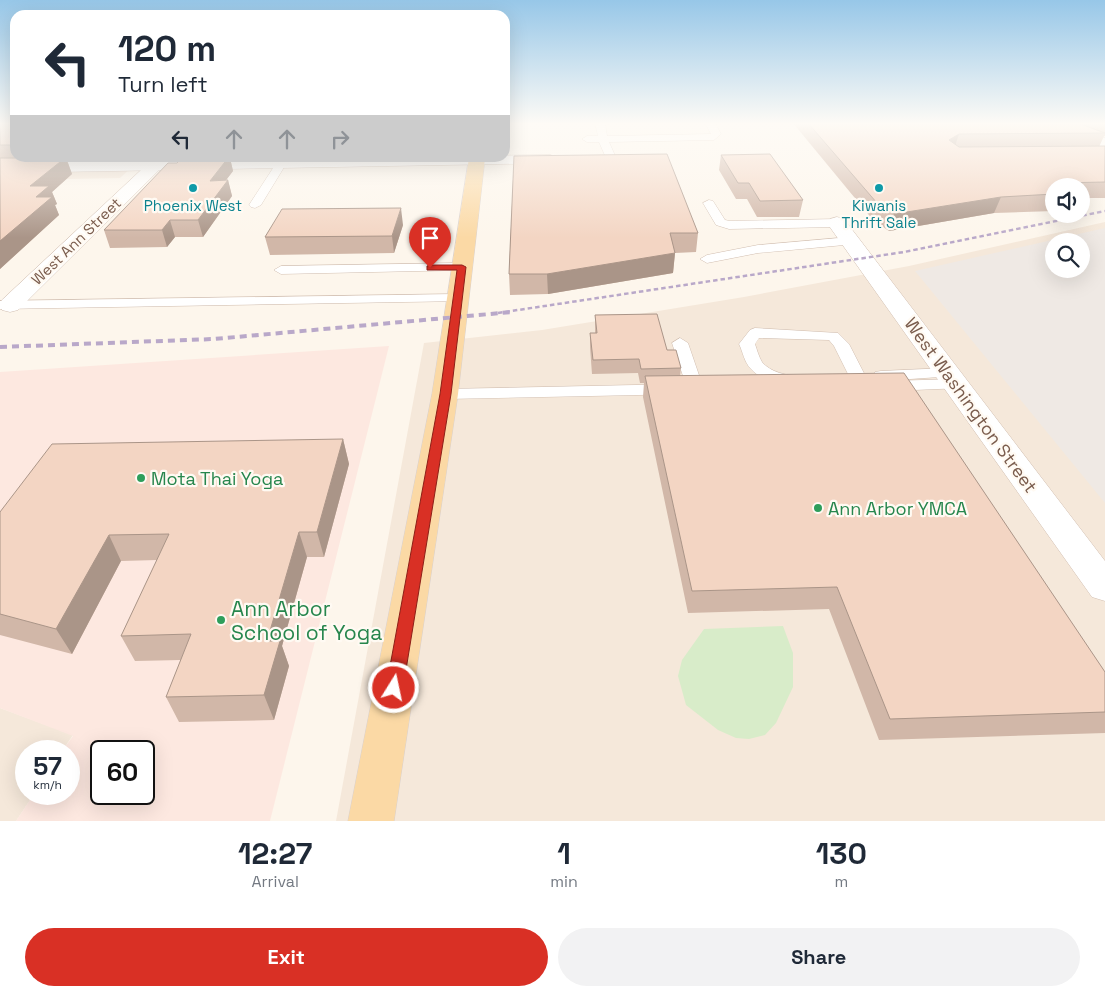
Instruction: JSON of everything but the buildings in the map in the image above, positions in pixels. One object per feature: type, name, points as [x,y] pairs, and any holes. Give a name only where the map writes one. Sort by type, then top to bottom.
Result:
[{"type":"main road","points":[[371,821],[445,394],[477,162]]},
{"type":"street","points":[[0,168],[158,162],[281,164],[359,162]]},
{"type":"street","name":"West Ann Street","points":[[5,305],[158,162]]},
{"type":"street","name":"West Washington Street","points":[[838,223],[1105,587]]},
{"type":"lane","points":[[255,205],[281,164]]},
{"type":"lane","points":[[709,203],[720,222],[729,225],[838,223]]},
{"type":"lane","points":[[708,260],[758,249],[851,241]]},
{"type":"lane","points":[[281,270],[462,267]]},
{"type":"lane","points":[[5,305],[459,298]]},
{"type":"lane","points":[[860,381],[841,344],[833,336],[756,333],[747,344],[755,364],[765,373],[778,379],[860,381],[870,376],[952,379]]},
{"type":"lane","points":[[445,394],[686,389],[694,384],[680,343]]},
{"type":"shaded area","points":[[13,162],[138,162],[120,178],[6,180]]},
{"type":"shaded area","points":[[1105,222],[1105,821],[336,821],[424,343],[542,330],[744,297],[909,266],[1045,235],[1045,278],[1090,278],[1090,233],[1056,233]]},
{"type":"shaded area","points":[[1105,228],[1105,503],[915,271],[1045,242],[1045,278],[1090,278],[1090,233],[1083,233]]},
{"type":"shaded area","points":[[389,346],[270,821],[16,821],[27,805],[80,805],[80,740],[70,740],[73,736],[0,708],[0,372]]},
{"type":"shaded area","points":[[0,708],[73,735],[70,740],[15,740],[15,805],[27,805],[16,821],[0,821]]},
{"type":"green space","points":[[783,626],[793,653],[793,687],[776,723],[765,735],[749,739],[736,738],[718,730],[686,705],[678,676],[682,660],[704,629]]},
{"type":"railway","points":[[498,313],[904,252],[1105,211]]},
{"type":"railway","points":[[0,347],[214,339],[512,312]]},
{"type":"place","name":"Phoenix West","points":[[193,188]]},
{"type":"place","name":"Kiwanis Thrift Sale","points":[[879,188]]},
{"type":"place","name":"Mota Thai Yoga","points":[[141,478]]},
{"type":"place","name":"Ann Arbor YMCA","points":[[818,508]]},
{"type":"place","name":"Ann Arbor School of Yoga","points":[[221,620]]},
{"type":"route","points":[[394,688],[445,394],[462,267],[430,268]]}]
